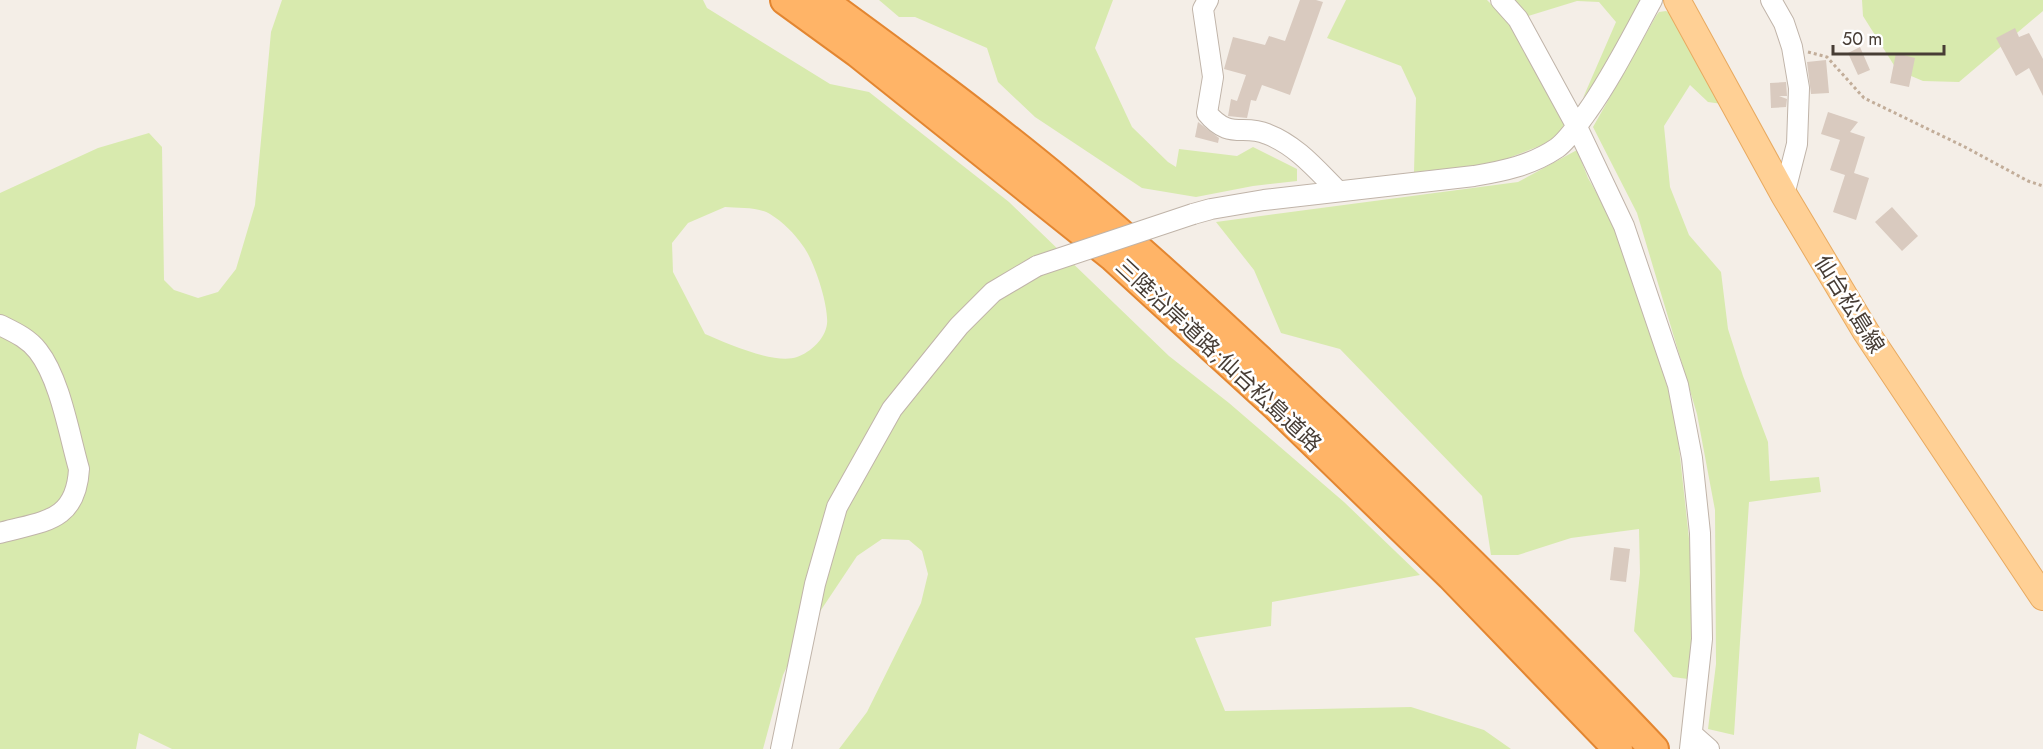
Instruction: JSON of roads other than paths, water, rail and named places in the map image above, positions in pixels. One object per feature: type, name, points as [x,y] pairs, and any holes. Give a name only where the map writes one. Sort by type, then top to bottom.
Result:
[{"type":"highway","name":"三陸沿岸道路;仙台松島道路","points":[[785,0],[858,53],[1112,256],[1277,407],[1443,568],[1618,749]]},
{"type":"highway","name":"三陸沿岸道路;仙台松島道路","points":[[822,0],[1063,184],[1209,312],[1568,657],[1654,749]]},
{"type":"main road","name":"仙台松島線","points":[[1677,0],[1784,195],[1866,332],[2043,597]]},
{"type":"street","points":[[1208,0],[1203,9],[1213,77],[1207,113],[1214,122],[1227,129],[1266,133],[1301,153],[1337,190]]},
{"type":"street","points":[[1501,0],[1518,19],[1577,127],[1624,226],[1678,385],[1692,458],[1700,533],[1702,639],[1691,741],[1709,749]]},
{"type":"street","points":[[781,749],[815,584],[837,507],[892,408],[959,326],[993,292],[1038,266],[1211,208],[1337,190],[1442,181],[1507,171],[1533,161],[1558,147],[1577,127],[1598,97],[1652,0]]},
{"type":"street","points":[[1772,0],[1784,23],[1792,47],[1799,88],[1797,144],[1784,195]]},
{"type":"street","points":[[0,325],[23,336],[38,350],[52,374],[79,469],[78,483],[71,502],[56,518],[0,533]]}]
